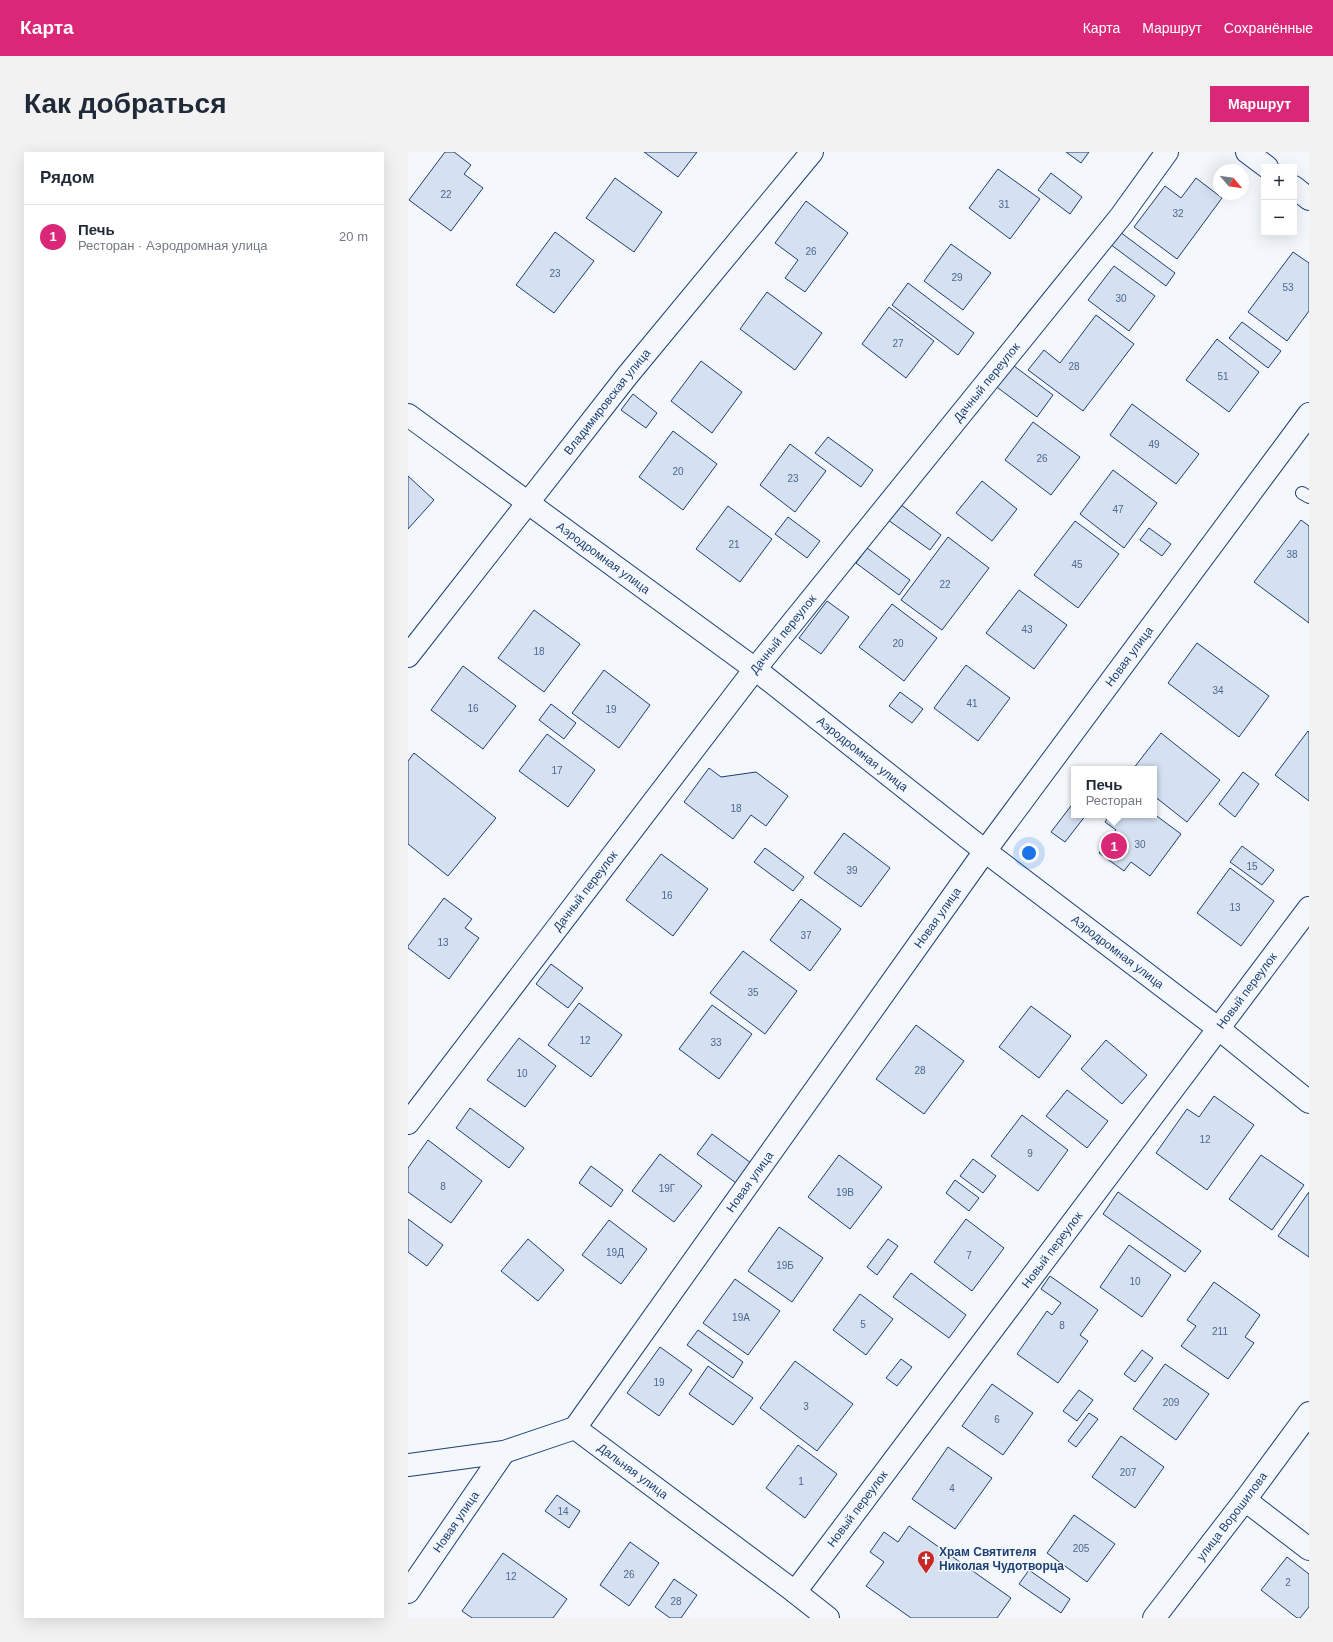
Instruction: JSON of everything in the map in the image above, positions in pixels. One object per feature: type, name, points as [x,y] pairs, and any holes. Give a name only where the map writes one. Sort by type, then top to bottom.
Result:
[{"type":"street","name":"Владимировская улица","points":[[408,656],[627,376],[790,181],[812,152]]},
{"type":"street","name":"Дачный переулок","points":[[408,1123],[755,669],[1121,216],[1167,152]]},
{"type":"street","points":[[1247,152],[1263,164]]},
{"type":"street","points":[[1297,189],[1309,199]]},
{"type":"street","name":"Новая улица","points":[[575,1428],[985,852],[1309,414]]},
{"type":"street","name":"Аэродромная улица","points":[[408,415],[755,669],[985,852],[1219,1029],[1309,1102]]},
{"type":"street","name":"Новый переулок","points":[[795,1592],[1309,908]]},
{"type":"street","name":"улица Ворошилова","points":[[1154,1618],[1245,1500],[1309,1413]]},
{"type":"street","points":[[408,1465],[504,1452],[575,1428]]},
{"type":"street","name":"Дальняя улица","points":[[575,1428],[828,1618]]},
{"type":"street","name":"Новая улица","points":[[408,1592],[504,1452]]},
{"type":"street","points":[[1245,1500],[1309,1550]]},
{"type":"building","points":[[445,152],[454,152],[471,165],[464,174],[483,188],[451,231],[409,200]]},
{"type":"building","points":[[644,152],[697,152],[678,177]]},
{"type":"building","points":[[1066,152],[1089,152],[1081,163]]},
{"type":"building","points":[[998,169],[1040,199],[1010,239],[969,208]]},
{"type":"building","points":[[1051,173],[1082,197],[1070,214],[1038,190]]},
{"type":"building","points":[[615,178],[662,212],[634,252],[586,218]]},
{"type":"building","points":[[1196,178],[1213,191],[1213,200],[1221,200],[1177,259],[1134,227],[1165,186],[1181,198]]},
{"type":"building","points":[[806,201],[848,233],[805,292],[785,278],[798,260],[775,243]]},
{"type":"building","points":[[1116,229],[1175,273],[1166,286],[1106,241]]},
{"type":"building","points":[[555,232],[594,261],[554,313],[516,285]]},
{"type":"building","points":[[951,244],[991,273],[963,310],[924,281]]},
{"type":"building","points":[[1293,252],[1309,263],[1309,311],[1287,341],[1248,312]]},
{"type":"building","points":[[1114,266],[1155,296],[1129,331],[1088,300]]},
{"type":"building","points":[[908,283],[974,333],[958,355],[892,305]]},
{"type":"building","points":[[767,292],[822,333],[795,370],[740,329]]},
{"type":"building","points":[[889,307],[934,341],[906,378],[862,344]]},
{"type":"building","points":[[1096,315],[1134,344],[1083,411],[1028,370],[1044,350],[1060,363]]},
{"type":"building","points":[[1242,322],[1281,351],[1268,368],[1229,338]]},
{"type":"building","points":[[1217,339],[1259,372],[1229,412],[1186,380]]},
{"type":"building","points":[[701,361],[742,392],[712,433],[671,401]]},
{"type":"building","points":[[1010,363],[1053,395],[1037,417],[994,385]]},
{"type":"building","points":[[633,394],[657,413],[646,428],[621,410]]},
{"type":"building","points":[[1132,404],[1199,454],[1176,484],[1110,435]]},
{"type":"building","points":[[1033,422],[1080,457],[1051,495],[1005,460]]},
{"type":"building","points":[[673,431],[717,464],[683,510],[639,477]]},
{"type":"building","points":[[828,437],[873,470],[861,487],[815,453]]},
{"type":"building","points":[[790,444],[826,471],[795,512],[760,485]]},
{"type":"building","points":[[1113,470],[1157,503],[1124,548],[1080,514]]},
{"type":"building","points":[[408,476],[434,500],[408,529]]},
{"type":"building","points":[[982,481],[1017,509],[992,541],[956,513]]},
{"type":"building","points":[[900,504],[941,535],[930,550],[888,520]]},
{"type":"building","points":[[728,506],[772,539],[740,582],[696,549]]},
{"type":"building","points":[[788,517],[820,541],[807,558],[775,534]]},
{"type":"building","points":[[1301,520],[1309,526],[1309,623],[1254,582]]},
{"type":"building","points":[[1075,521],[1119,554],[1078,608],[1034,575]]},
{"type":"building","points":[[1149,528],[1171,544],[1162,556],[1140,540]]},
{"type":"building","points":[[948,537],[989,568],[942,630],[901,600]]},
{"type":"building","points":[[867,548],[910,580],[899,595],[856,563]]},
{"type":"building","points":[[1019,590],[1067,625],[1034,669],[986,633]]},
{"type":"building","points":[[827,601],[849,617],[821,654],[799,638]]},
{"type":"building","points":[[892,604],[937,638],[904,681],[859,647]]},
{"type":"building","points":[[534,610],[580,644],[544,692],[498,658]]},
{"type":"building","points":[[1197,643],[1269,696],[1239,737],[1168,683]]},
{"type":"building","points":[[966,665],[1010,698],[978,741],[934,708]]},
{"type":"building","points":[[463,666],[516,706],[483,749],[431,710]]},
{"type":"building","points":[[604,670],[650,705],[619,748],[572,713]]},
{"type":"building","points":[[900,692],[923,709],[912,723],[889,706]]},
{"type":"building","points":[[551,704],[576,723],[564,739],[539,720]]},
{"type":"building","points":[[1308,731],[1309,732],[1309,801],[1275,775]]},
{"type":"building","points":[[1161,733],[1220,780],[1187,822],[1157,798],[1157,766],[1135,766]]},
{"type":"building","points":[[547,734],[595,770],[568,807],[519,771]]},
{"type":"building","points":[[414,753],[496,818],[448,876],[408,844],[408,761]]},
{"type":"building","points":[[709,768],[721,777],[756,772],[788,796],[766,826],[751,815],[733,839],[684,802]]},
{"type":"building","points":[[1243,772],[1259,784],[1235,817],[1219,804]]},
{"type":"building","points":[[1071,806],[1071,818],[1084,818],[1065,842],[1051,832]]},
{"type":"building","points":[[1157,816],[1181,834],[1150,876],[1131,862],[1124,871],[1099,853],[1116,830],[1105,822],[1108,818],[1157,818]]},
{"type":"building","points":[[844,833],[890,868],[861,907],[814,873]]},
{"type":"building","points":[[1242,846],[1274,870],[1262,885],[1230,862]]},
{"type":"building","points":[[765,848],[804,877],[793,891],[754,862]]},
{"type":"building","points":[[661,854],[708,889],[673,936],[626,900]]},
{"type":"building","points":[[1230,868],[1274,901],[1241,946],[1197,913]]},
{"type":"building","points":[[444,898],[472,919],[465,928],[479,938],[449,979],[408,948]]},
{"type":"building","points":[[801,899],[841,929],[810,971],[770,940]]},
{"type":"building","points":[[743,951],[797,991],[765,1034],[710,993]]},
{"type":"building","points":[[551,964],[583,988],[568,1008],[536,984]]},
{"type":"building","points":[[579,1003],[622,1035],[591,1077],[548,1045]]},
{"type":"building","points":[[712,1005],[752,1034],[719,1079],[679,1049]]},
{"type":"building","points":[[1031,1006],[1071,1036],[1039,1078],[999,1047]]},
{"type":"building","points":[[916,1025],[964,1061],[924,1114],[876,1079]]},
{"type":"building","points":[[519,1038],[556,1066],[525,1107],[487,1080]]},
{"type":"building","points":[[1106,1040],[1147,1075],[1122,1104],[1081,1069]]},
{"type":"building","points":[[1067,1090],[1108,1121],[1087,1148],[1046,1116]]},
{"type":"building","points":[[1214,1096],[1254,1125],[1207,1190],[1156,1153],[1187,1109],[1199,1117]]},
{"type":"building","points":[[470,1108],[524,1148],[509,1168],[456,1128]]},
{"type":"building","points":[[1022,1115],[1068,1150],[1038,1191],[991,1156]]},
{"type":"building","points":[[712,1134],[751,1163],[736,1183],[697,1154]]},
{"type":"building","points":[[428,1140],[482,1181],[451,1223],[408,1192],[408,1168]]},
{"type":"building","points":[[660,1154],[702,1186],[674,1222],[632,1191]]},
{"type":"building","points":[[839,1155],[882,1187],[850,1229],[808,1197]]},
{"type":"building","points":[[1261,1155],[1304,1185],[1272,1230],[1229,1199]]},
{"type":"building","points":[[973,1159],[996,1176],[983,1193],[960,1176]]},
{"type":"building","points":[[591,1166],[623,1190],[611,1207],[579,1183]]},
{"type":"building","points":[[955,1180],[979,1198],[969,1211],[946,1193]]},
{"type":"building","points":[[1118,1192],[1201,1251],[1185,1272],[1103,1214]]},
{"type":"building","points":[[1309,1192],[1309,1257],[1278,1236]]},
{"type":"building","points":[[408,1219],[443,1245],[427,1266],[408,1252]]},
{"type":"building","points":[[966,1219],[1004,1248],[972,1291],[934,1262]]},
{"type":"building","points":[[609,1220],[647,1249],[621,1284],[582,1255]]},
{"type":"building","points":[[779,1227],[823,1258],[792,1302],[748,1271]]},
{"type":"building","points":[[528,1239],[564,1270],[538,1301],[501,1271]]},
{"type":"building","points":[[888,1239],[898,1246],[877,1275],[867,1267]]},
{"type":"building","points":[[1129,1245],[1171,1275],[1142,1317],[1100,1287]]},
{"type":"building","points":[[911,1273],[966,1315],[949,1338],[893,1297]]},
{"type":"building","points":[[1050,1276],[1098,1310],[1080,1335],[1088,1341],[1058,1383],[1017,1354],[1047,1311],[1052,1315],[1061,1303],[1041,1289]]},
{"type":"building","points":[[735,1279],[780,1311],[748,1355],[703,1323]]},
{"type":"building","points":[[1214,1282],[1260,1315],[1245,1337],[1254,1343],[1228,1379],[1181,1346],[1196,1326],[1187,1320]]},
{"type":"building","points":[[860,1294],[893,1319],[866,1355],[833,1330]]},
{"type":"building","points":[[698,1330],[743,1362],[733,1378],[687,1345]]},
{"type":"building","points":[[660,1347],[692,1370],[659,1416],[627,1393]]},
{"type":"building","points":[[1142,1350],[1153,1358],[1135,1382],[1124,1374]]},
{"type":"building","points":[[901,1359],[912,1367],[897,1386],[886,1378]]},
{"type":"building","points":[[795,1361],[853,1404],[817,1451],[760,1408]]},
{"type":"building","points":[[1165,1364],[1209,1394],[1176,1440],[1133,1409]]},
{"type":"building","points":[[708,1366],[753,1398],[733,1425],[689,1394]]},
{"type":"building","points":[[992,1384],[1033,1413],[1003,1455],[962,1426]]},
{"type":"building","points":[[1079,1390],[1093,1400],[1077,1421],[1063,1411]]},
{"type":"building","points":[[1089,1413],[1098,1419],[1076,1447],[1068,1441]]},
{"type":"building","points":[[1121,1436],[1164,1467],[1135,1508],[1092,1477]]},
{"type":"building","points":[[798,1445],[837,1474],[805,1518],[766,1488]]},
{"type":"building","points":[[948,1447],[992,1478],[955,1529],[912,1499]]},
{"type":"building","points":[[557,1495],[580,1511],[569,1528],[545,1511]]},
{"type":"building","points":[[1074,1515],[1115,1544],[1087,1582],[1047,1553]]},
{"type":"building","name":"Храм Святителя Николая Чудотворца","points":[[909,1526],[1011,1598],[997,1618],[911,1618],[866,1586],[884,1562],[870,1552],[884,1532],[898,1542]]},
{"type":"building","points":[[630,1542],[659,1563],[629,1606],[600,1585]]},
{"type":"building","points":[[503,1553],[567,1599],[553,1618],[472,1618],[462,1611]]},
{"type":"building","points":[[1287,1557],[1309,1574],[1309,1607],[1300,1618],[1297,1618],[1261,1590]]},
{"type":"building","points":[[1029,1570],[1070,1599],[1061,1613],[1019,1584]]},
{"type":"building","points":[[674,1579],[697,1595],[681,1618],[670,1618],[655,1607]]},
{"type":"place","name":"Печь","points":[[1114,846]]},
{"type":"place","name":"Храм Святителя Николая Чудотворца","points":[[926,1574]]}]
